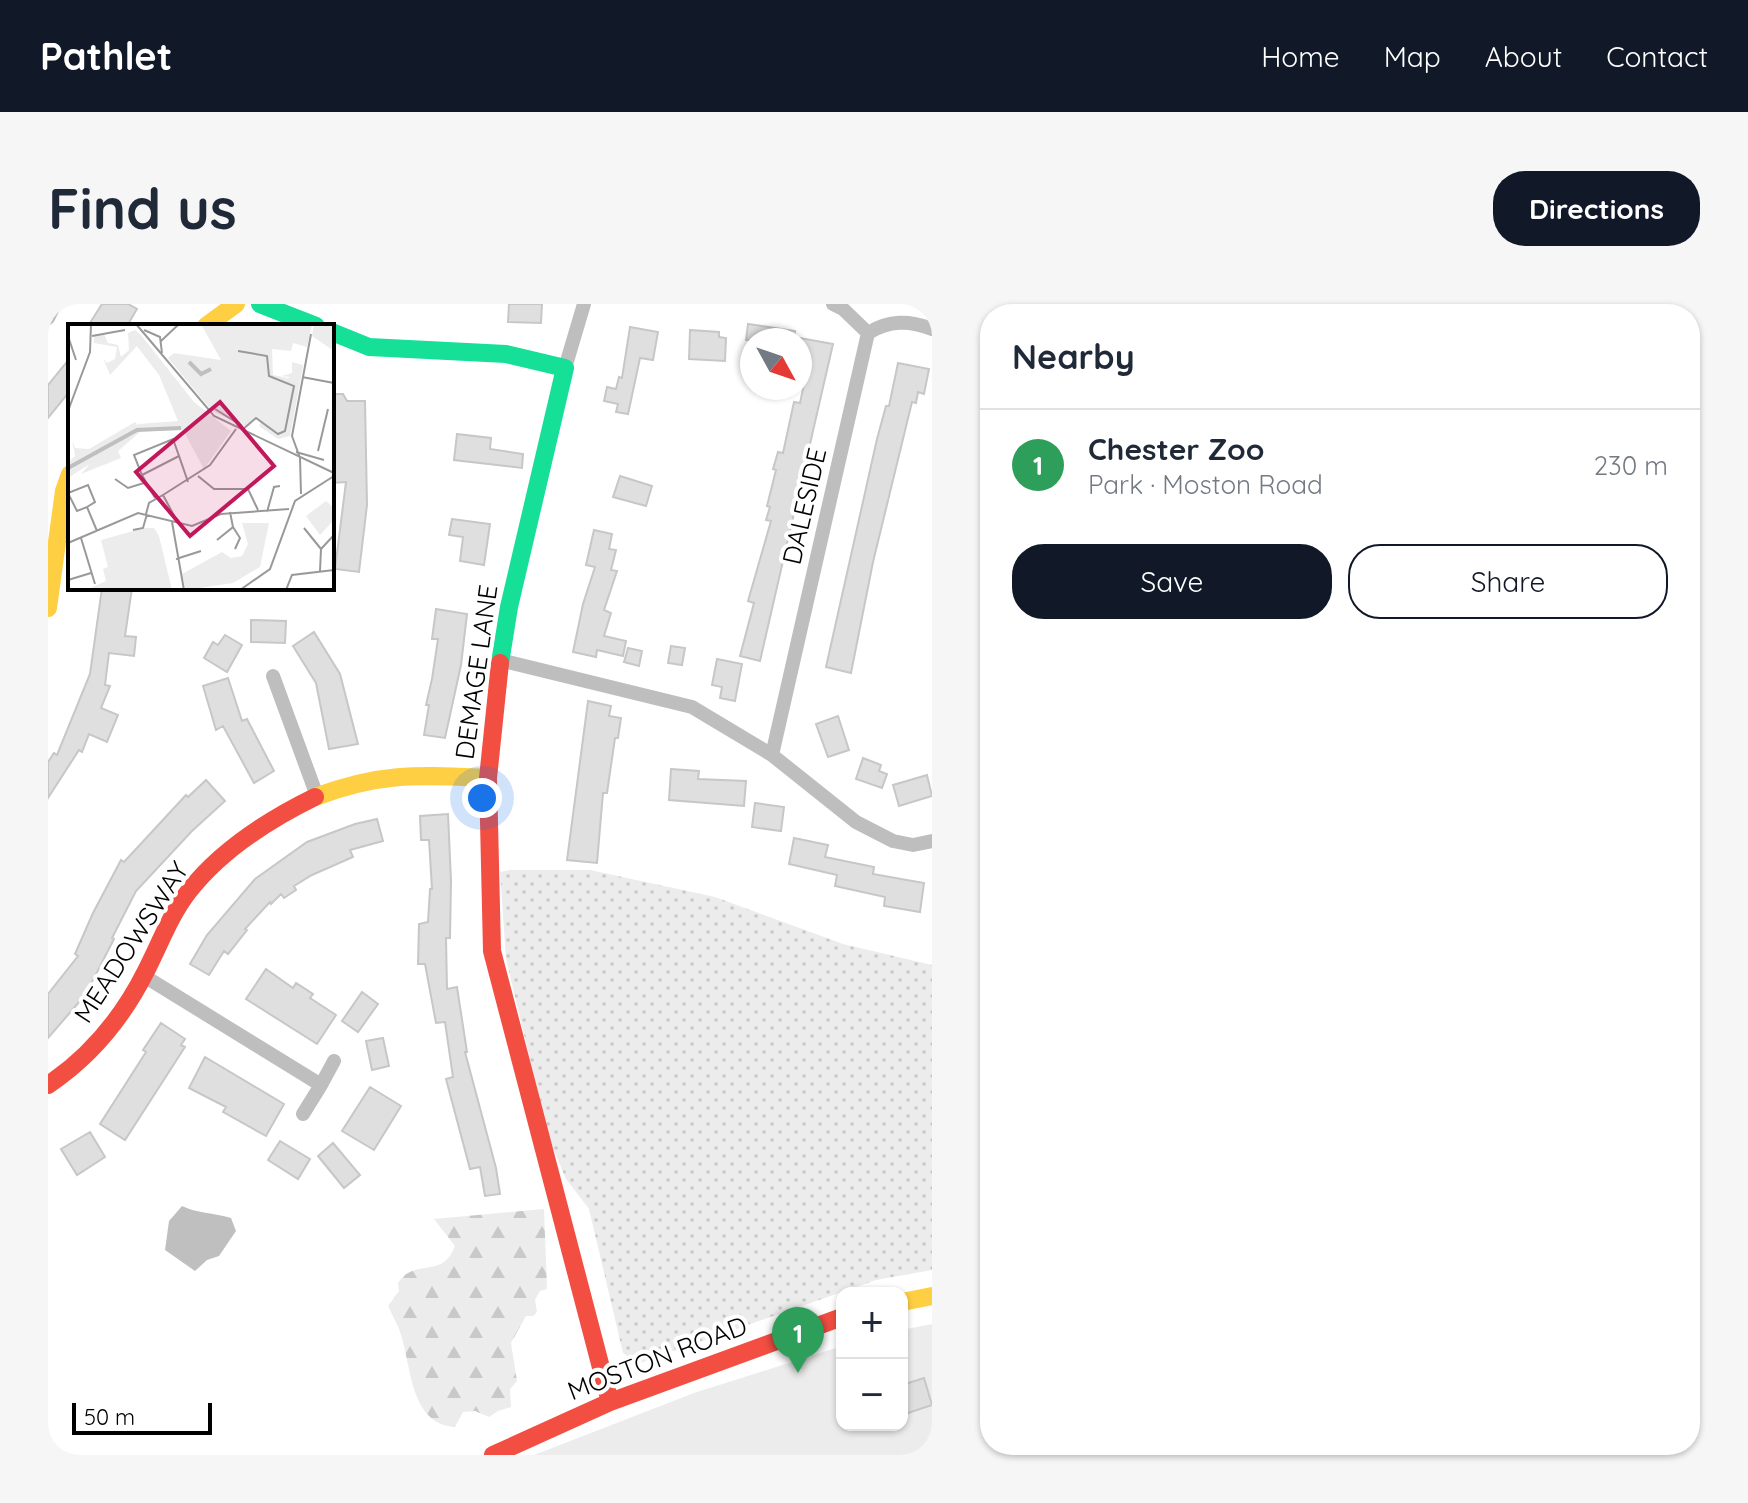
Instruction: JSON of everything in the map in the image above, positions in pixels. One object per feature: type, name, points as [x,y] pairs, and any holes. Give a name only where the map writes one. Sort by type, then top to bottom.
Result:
[{"type":"main road","points":[[209,324],[236,304]]},
{"type":"main road","points":[[260,304],[311,324]]},
{"type":"main road","points":[[334,333],[369,347],[506,354],[565,368]]},
{"type":"main road","name":"DEMAGE LANE","points":[[565,368],[509,607],[500,660],[488,778],[492,951],[610,1402]]},
{"type":"main road","points":[[48,608],[68,480]]},
{"type":"main road","name":"MEADOWSWAY","points":[[48,1085],[72,1070],[115,1022],[144,976],[173,914],[212,864],[267,823],[317,796],[374,779],[435,776],[488,778]]},
{"type":"main road","points":[[908,1301],[932,1296]]},
{"type":"main road","name":"MOSTON ROAD","points":[[493,1455],[610,1402],[836,1319]]},
{"type":"street","points":[[48,318],[55,304]]},
{"type":"street","points":[[565,368],[584,304]]},
{"type":"street","points":[[833,304],[843,309],[868,333],[883,324],[906,322],[932,329]]},
{"type":"street","name":"DALESIDE","points":[[772,755],[868,333]]},
{"type":"street","points":[[500,660],[692,707],[772,755],[856,822],[893,841],[913,845],[932,841]]},
{"type":"street","points":[[273,676],[317,796]]},
{"type":"street","points":[[144,976],[321,1085]]},
{"type":"street","points":[[303,1114],[334,1061]]},
{"type":"green space","points":[[590,870],[715,897],[843,944],[932,965],[932,1270],[876,1280],[856,1287],[836,1287],[836,1294],[637,1364],[623,1353],[589,1209],[566,1179],[549,1139],[506,959],[500,872]]},
{"type":"green space","points":[[544,1209],[547,1289],[540,1291],[535,1300],[537,1312],[526,1316],[511,1343],[517,1381],[510,1389],[511,1407],[489,1417],[475,1411],[463,1412],[455,1427],[440,1423],[428,1415],[420,1403],[399,1329],[388,1306],[399,1291],[398,1283],[408,1273],[440,1264],[451,1255],[455,1246],[434,1219]]},
{"type":"green space","points":[[932,1324],[932,1455],[534,1455],[694,1393],[836,1348],[836,1431],[908,1431],[908,1329]]},
{"type":"shaded area","points":[[182,1206],[231,1218],[236,1231],[219,1256],[207,1260],[195,1271],[165,1250],[169,1221]]},
{"type":"building","points":[[102,304],[128,304],[137,309],[128,324],[89,324]]},
{"type":"building","points":[[509,304],[542,304],[541,323],[508,322]]},
{"type":"building","points":[[748,324],[775,328],[748,328]]},
{"type":"building","points":[[630,327],[658,332],[653,360],[640,358],[628,414],[616,412],[618,404],[604,401],[607,387],[616,389],[619,377],[622,378]]},
{"type":"building","points":[[690,330],[719,332],[719,337],[726,338],[725,361],[689,359]]},
{"type":"building","points":[[812,340],[833,344],[760,661],[740,656],[754,603],[748,601],[771,521],[766,520],[776,470],[773,469],[778,452],[783,453],[794,402],[800,403],[801,400],[812,400]]},
{"type":"building","points":[[68,360],[68,393],[48,418],[48,385]]},
{"type":"building","points":[[898,363],[929,369],[924,394],[918,392],[916,403],[912,402],[873,562],[851,673],[826,667],[877,439],[886,406],[889,406]]},
{"type":"building","points":[[334,394],[343,394],[347,401],[365,401],[367,505],[359,572],[335,569],[346,482],[334,483]]},
{"type":"building","points":[[457,434],[491,438],[490,449],[523,454],[522,468],[454,460]]},
{"type":"building","points":[[620,476],[652,486],[646,506],[613,497]]},
{"type":"building","points":[[452,519],[490,524],[484,565],[460,561],[463,537],[449,535]]},
{"type":"building","points":[[594,530],[612,534],[609,549],[616,550],[611,570],[617,571],[604,610],[611,613],[604,636],[626,641],[623,656],[597,650],[596,657],[573,652],[595,567],[586,565]]},
{"type":"building","points":[[102,590],[132,590],[125,636],[136,637],[134,656],[109,653],[105,685],[110,686],[101,708],[118,715],[107,742],[89,734],[82,752],[79,750],[48,798],[48,762],[54,753],[57,755],[90,674]]},
{"type":"building","points":[[436,609],[467,614],[461,665],[445,738],[424,735],[438,639],[432,639]]},
{"type":"building","points":[[251,620],[286,621],[285,643],[251,642]]},
{"type":"building","points":[[314,632],[340,674],[358,744],[329,749],[316,683],[293,646]]},
{"type":"building","points":[[225,635],[242,645],[227,672],[204,658],[213,642],[218,645]]},
{"type":"building","points":[[671,646],[685,648],[682,665],[668,663]]},
{"type":"building","points":[[628,648],[642,651],[639,666],[624,662]]},
{"type":"building","points":[[717,659],[742,664],[735,701],[720,698],[722,687],[712,685]]},
{"type":"building","points":[[228,678],[242,721],[247,719],[274,771],[254,783],[223,726],[216,730],[203,686]]},
{"type":"building","points":[[588,701],[611,706],[609,716],[621,718],[607,793],[603,793],[597,863],[567,860]]},
{"type":"building","points":[[838,716],[849,750],[828,757],[816,724]]},
{"type":"building","points":[[863,758],[881,765],[879,771],[887,774],[882,788],[856,779]]},
{"type":"building","points":[[671,769],[699,771],[698,779],[746,781],[744,806],[669,800]]},
{"type":"building","points":[[927,775],[932,796],[899,806],[893,785]]},
{"type":"building","points":[[206,780],[225,801],[136,891],[91,984],[93,986],[48,1038],[48,994],[78,956],[75,954],[93,913],[121,860],[124,862],[186,795],[188,797]]},
{"type":"building","points":[[755,803],[784,807],[781,831],[752,827]]},
{"type":"building","points":[[448,814],[451,881],[450,938],[446,938],[447,989],[457,987],[465,1052],[496,1168],[500,1194],[485,1196],[480,1167],[470,1169],[446,1079],[453,1077],[445,1022],[436,1023],[425,964],[418,964],[419,924],[428,922],[432,889],[429,840],[421,840],[420,816]]},
{"type":"building","points":[[377,819],[383,841],[350,850],[353,857],[312,875],[294,886],[296,890],[284,898],[281,894],[270,902],[245,929],[228,954],[224,951],[209,975],[190,964],[207,935],[255,879],[307,842]]},
{"type":"building","points":[[794,838],[828,845],[825,857],[874,867],[873,874],[924,883],[920,912],[884,906],[885,897],[835,886],[837,875],[789,864]]},
{"type":"building","points":[[266,969],[293,988],[296,983],[313,994],[310,998],[336,1015],[317,1044],[246,999]]},
{"type":"building","points":[[362,992],[378,1004],[358,1032],[342,1021]]},
{"type":"building","points":[[161,1023],[185,1039],[181,1045],[185,1047],[125,1140],[100,1124]]},
{"type":"building","points":[[383,1038],[389,1066],[372,1070],[366,1041]]},
{"type":"building","points":[[205,1057],[284,1104],[266,1136],[223,1112],[226,1107],[189,1088]]},
{"type":"building","points":[[370,1087],[401,1106],[374,1150],[342,1131]]},
{"type":"building","points":[[90,1132],[105,1157],[77,1175],[61,1149]]},
{"type":"building","points":[[280,1141],[310,1159],[298,1179],[268,1160]]},
{"type":"building","points":[[333,1143],[360,1175],[344,1188],[318,1156]]},
{"type":"building","points":[[924,1378],[932,1405],[908,1413],[908,1383]]},
{"type":"traffic: fast","points":[[260,304],[311,324]]},
{"type":"traffic: fast","points":[[334,333],[369,347],[506,354],[565,368],[509,607],[500,663]]},
{"type":"traffic: slow","points":[[209,324],[236,304]]},
{"type":"traffic: slow","points":[[48,608],[68,480]]},
{"type":"traffic: slow","points":[[315,797],[381,779],[441,776],[488,778]]},
{"type":"traffic: slow","points":[[908,1301],[932,1296]]},
{"type":"traffic: jam","points":[[500,663],[488,778],[492,951],[610,1402]]},
{"type":"traffic: jam","points":[[48,1085],[92,1048],[116,1020],[137,988],[176,910],[202,876],[247,837],[315,797]]},
{"type":"traffic: jam","points":[[493,1455],[610,1402],[836,1319]]},
{"type":"place","name":"Chester Zoo","points":[[798,1373]]}]
